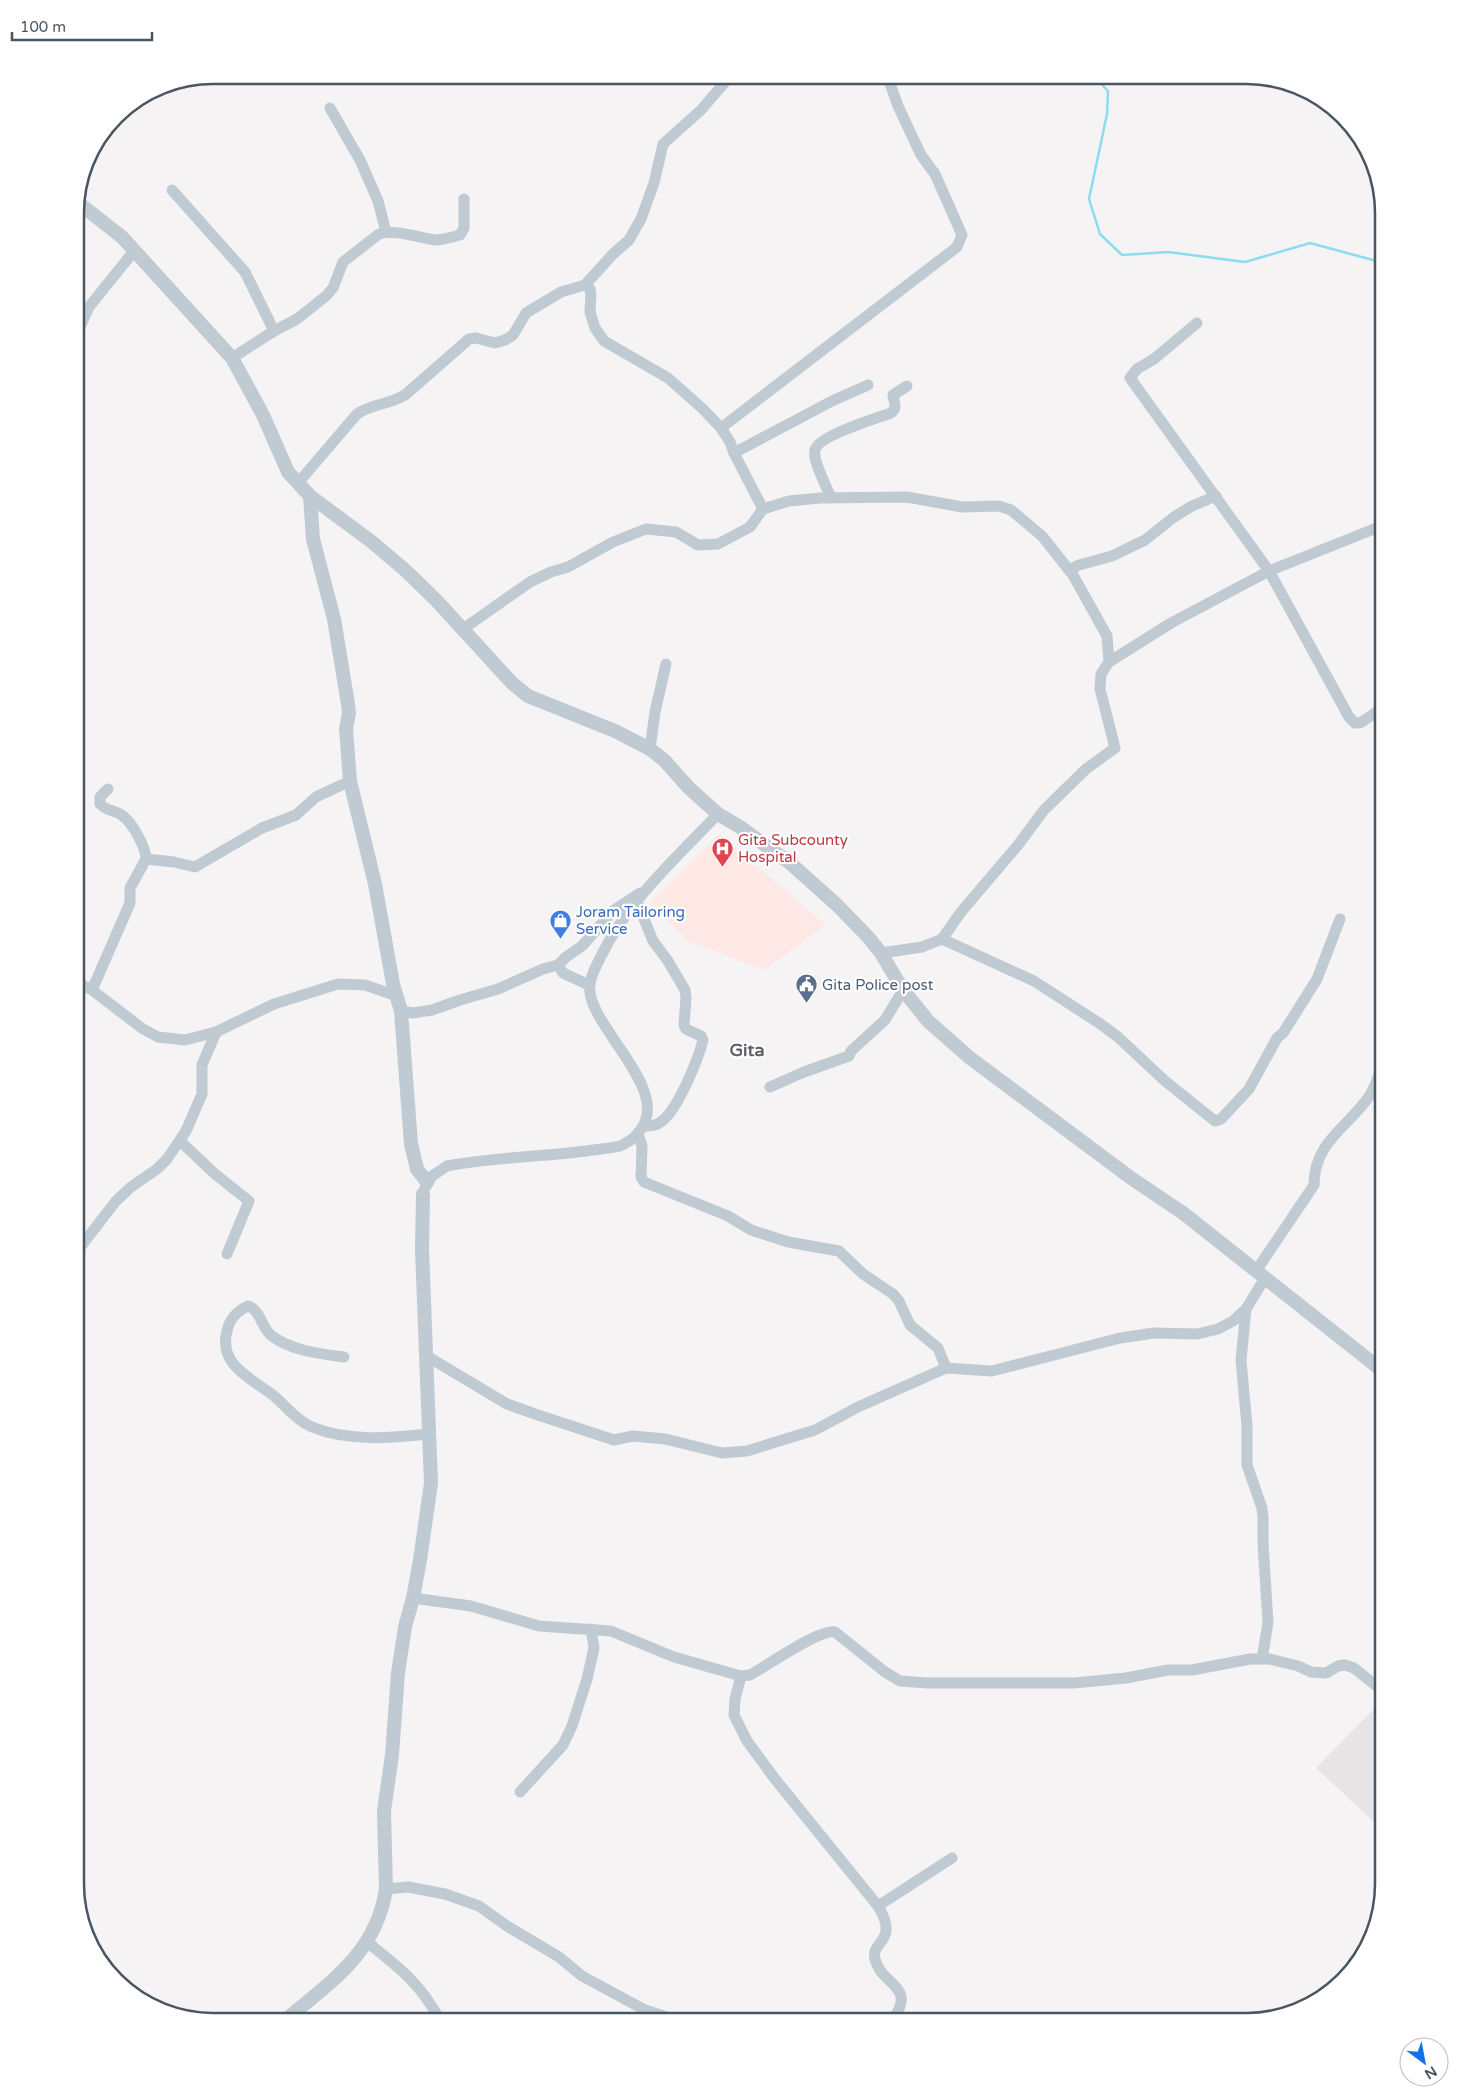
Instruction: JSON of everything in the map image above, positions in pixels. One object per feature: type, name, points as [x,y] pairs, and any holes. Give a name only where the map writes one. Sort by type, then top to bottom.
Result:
[{"type":"street","points":[[298,483],[357,414],[365,408],[393,402],[405,395],[469,340],[476,338],[495,343],[505,340],[513,335],[526,313],[561,292],[585,285],[613,254],[629,240],[641,219],[654,182],[663,144],[701,110],[723,84]]},
{"type":"street","points":[[721,428],[957,248],[962,235],[934,174],[922,155],[898,106],[890,84]]},
{"type":"street","points":[[330,108],[360,160],[378,202],[386,232]]},
{"type":"street","points":[[172,190],[246,272],[274,331]]},
{"type":"street","points":[[232,358],[274,331],[297,320],[326,296],[333,288],[344,262],[379,234],[386,232],[437,240],[460,235],[464,228],[464,199]]},
{"type":"street","points":[[84,207],[122,237],[232,358],[263,415],[288,472],[310,496],[372,542],[430,594],[512,683],[528,696],[581,717],[650,749],[664,760],[718,814],[740,827],[790,863],[837,905],[870,938],[903,990],[928,1021],[970,1058],[1131,1178],[1183,1213],[1375,1365]]},
{"type":"street","points":[[84,318],[89,307],[134,251]]},
{"type":"street","points":[[585,285],[590,289],[590,312],[595,328],[604,341],[619,352],[668,378],[721,428],[730,442],[763,509]]},
{"type":"street","points":[[1197,323],[1154,359],[1137,369],[1130,378],[1269,571],[1349,718],[1355,723],[1360,723],[1375,713]]},
{"type":"street","points":[[734,453],[832,401],[868,385]]},
{"type":"street","points":[[831,498],[815,454],[818,444],[840,433],[891,413],[895,410],[896,405],[893,395],[907,386]]},
{"type":"street","points":[[294,2013],[346,1969],[367,1942],[382,1913],[386,1889],[384,1810],[392,1755],[398,1673],[405,1628],[414,1598],[431,1483],[422,1249],[425,1188],[416,1170],[411,1144],[401,1011],[393,984],[375,884],[350,781],[346,729],[349,714],[348,704],[334,619],[313,539],[310,496]]},
{"type":"street","points":[[1069,570],[1079,565],[1112,556],[1145,540],[1174,517],[1192,506],[1216,496]]},
{"type":"street","points":[[464,630],[530,582],[551,572],[568,567],[613,542],[646,529],[676,532],[698,545],[718,544],[750,527],[763,509],[806,498],[907,497],[962,507],[999,506],[1011,510],[1042,536],[1069,570],[1107,636],[1110,662]]},
{"type":"street","points":[[881,953],[922,947],[942,939],[961,912],[1018,845],[1044,810],[1086,769],[1115,748],[1100,689],[1101,674],[1110,662],[1171,623],[1269,571],[1375,529]]},
{"type":"street","points":[[650,749],[666,664]]},
{"type":"street","points":[[146,859],[174,862],[195,867],[262,828],[296,815],[316,797],[350,781]]},
{"type":"street","points":[[92,990],[130,903],[130,888],[146,859],[143,845],[124,816],[105,810],[100,804],[100,797],[108,789]]},
{"type":"street","points":[[718,814],[637,902],[613,934],[589,985],[592,999],[602,1022],[638,1076],[646,1107],[641,1130],[641,1177],[644,1182],[728,1216],[750,1230],[788,1242],[839,1251],[863,1274],[893,1294],[899,1301],[910,1325],[938,1348],[946,1368]]},
{"type":"street","points":[[401,1011],[413,1013],[432,1010],[498,989],[543,969],[558,965],[582,946],[614,910],[648,889]]},
{"type":"street","points":[[425,1188],[437,1171],[447,1166],[568,1153],[621,1145],[641,1130],[663,1121],[692,1072],[702,1040],[701,1036],[686,1029],[684,1025],[685,990],[668,961],[653,941],[637,902]]},
{"type":"street","points":[[942,939],[1034,981],[1092,1018],[1118,1037],[1165,1081],[1215,1121],[1221,1119],[1248,1090],[1277,1038],[1283,1033],[1317,979],[1340,919]]},
{"type":"street","points":[[558,965],[562,972],[589,985]]},
{"type":"street","points":[[84,986],[143,1029],[158,1036],[185,1040],[216,1032],[274,1004],[338,984],[365,985],[397,996]]},
{"type":"street","points":[[770,1087],[804,1072],[849,1056],[851,1051],[885,1020],[903,990]]},
{"type":"street","points":[[84,1242],[116,1201],[131,1187],[157,1170],[180,1141],[202,1094],[202,1065],[216,1032]]},
{"type":"street","points":[[1262,1659],[1268,1623],[1262,1508],[1247,1465],[1247,1426],[1241,1360],[1246,1309],[1260,1274],[1314,1185],[1314,1174],[1323,1148],[1370,1095],[1375,1083]]},
{"type":"street","points":[[180,1141],[214,1174],[249,1201],[227,1254]]},
{"type":"street","points":[[344,1357],[315,1353],[284,1343],[267,1332],[255,1310],[248,1306],[240,1311],[229,1323],[223,1344],[229,1359],[240,1372],[275,1397],[311,1427],[332,1433],[365,1437],[399,1437],[429,1434]]},
{"type":"street","points":[[426,1355],[507,1404],[535,1414],[614,1440],[633,1436],[665,1439],[722,1453],[747,1451],[816,1430],[858,1407],[946,1368],[992,1371],[1120,1338],[1154,1333],[1197,1334],[1218,1329],[1233,1321],[1246,1309]]},
{"type":"street","points":[[414,1598],[471,1606],[539,1626],[611,1631],[674,1657],[741,1676],[750,1675],[810,1639],[830,1631],[835,1632],[885,1672],[900,1681],[928,1683],[1074,1683],[1126,1678],[1168,1670],[1192,1670],[1232,1661],[1270,1659],[1298,1666],[1311,1672],[1326,1672],[1345,1665],[1354,1668],[1375,1685]]},
{"type":"street","points":[[520,1792],[563,1745],[572,1726],[587,1679],[594,1648],[591,1629]]},
{"type":"street","points":[[741,1676],[735,1698],[734,1715],[747,1741],[884,1915],[888,1930],[874,1954],[874,1958],[900,1995],[902,2002],[898,2013]]},
{"type":"street","points":[[878,1906],[952,1858]]},
{"type":"street","points":[[386,1889],[408,1887],[445,1894],[478,1906],[506,1926],[559,1957],[582,1976],[645,2010],[654,2013]]},
{"type":"street","points":[[367,1942],[417,1984],[436,2013]]},
{"type":"shaded area","name":"Gita Subcounty Hospital","points":[[719,834],[826,925],[764,970],[687,941],[651,902]]},
{"type":"shaded area","points":[[1375,1708],[1375,1823],[1316,1768]]},
{"type":"waterway","points":[[1101,84],[1108,91],[1107,114],[1089,199],[1100,234],[1122,255],[1168,252],[1245,262],[1310,243],[1375,261]]},
{"type":"place","name":"Gita Subcounty Hospital","points":[[722,868]]},
{"type":"place","name":"Joram Tailoring Service","points":[[560,940]]},
{"type":"place","name":"Gita Police post","points":[[806,1004]]},
{"type":"district","name":"Gita","points":[[747,1050]]}]
